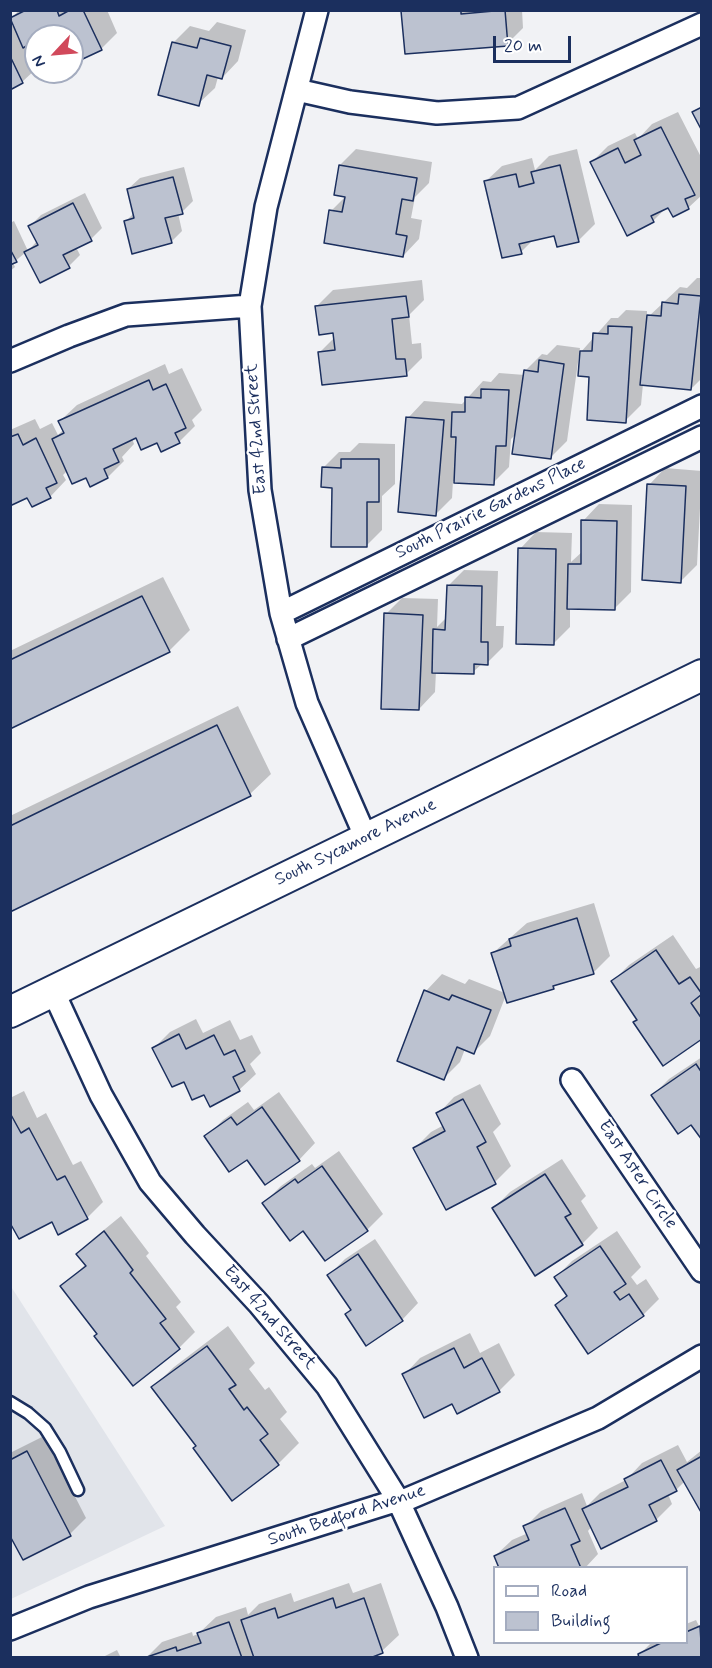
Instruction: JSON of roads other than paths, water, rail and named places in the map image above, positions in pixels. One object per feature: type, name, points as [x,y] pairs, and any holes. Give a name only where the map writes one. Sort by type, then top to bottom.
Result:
[{"type":"main road","name":"South Sycamore Avenue","points":[[10,1012],[702,675]]},
{"type":"street","name":"East 42nd Street","points":[[317,10],[266,207],[250,306],[260,490],[281,613],[288,639],[308,704],[366,838]]},
{"type":"street","points":[[297,90],[350,102],[437,113],[518,108],[702,24]]},
{"type":"street","points":[[10,361],[126,315],[250,306]]},
{"type":"street","name":"South Prairie Gardens Place","points":[[281,613],[702,406]]},
{"type":"street","name":"South Prairie Gardens Place","points":[[288,639],[702,437]]},
{"type":"street","name":"East 42nd Street","points":[[53,991],[101,1095],[150,1182],[259,1304],[327,1386],[398,1500],[447,1607],[467,1658]]},
{"type":"street","name":"East Aster Circle","points":[[572,1080],[702,1271]]},
{"type":"street","name":"South Bedford Avenue","points":[[10,1629],[89,1597],[398,1500],[405,1500],[598,1418],[702,1356]]},
{"type":"lane","points":[[10,1402],[28,1413],[45,1428],[60,1452],[78,1490]]}]
